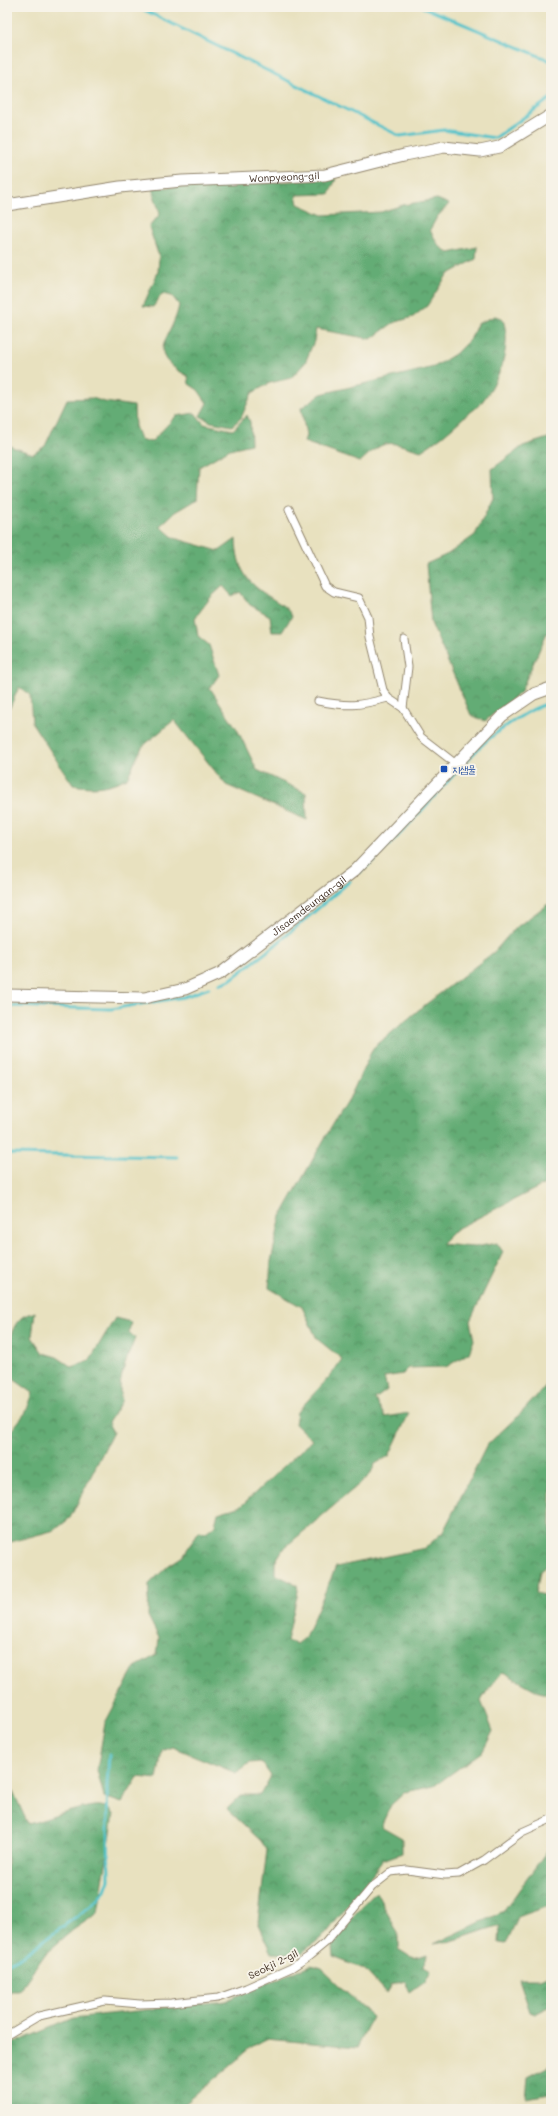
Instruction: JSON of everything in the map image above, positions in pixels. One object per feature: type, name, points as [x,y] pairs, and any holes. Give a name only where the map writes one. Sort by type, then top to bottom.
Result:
[{"type":"street","name":"Wonpyeong-gil","points":[[7,205],[136,186],[182,181],[325,175],[404,155],[444,147],[480,151],[499,147],[551,115]]},
{"type":"street","points":[[289,509],[326,586],[334,592],[359,598],[368,617],[370,636],[383,690],[388,698],[403,708],[421,737],[456,764]]},
{"type":"street","points":[[403,708],[408,667],[404,640]]},
{"type":"street","name":"Jisaemdeungan-gil","points":[[7,994],[144,998],[185,989],[221,973],[354,871],[502,716],[534,694],[551,688]]},
{"type":"street","points":[[318,701],[348,706],[365,704],[388,698]]},
{"type":"street","name":"Seokji 2-gil","points":[[7,2035],[39,2016],[105,2001],[140,2004],[171,2003],[218,1998],[246,1988],[291,1968],[308,1958],[325,1943],[372,1887],[391,1872],[407,1870],[445,1875],[460,1874],[484,1860],[522,1832],[551,1819]]},
{"type":"green space","points":[[336,179],[329,194],[296,195],[298,204],[323,215],[381,212],[403,205],[437,199],[449,204],[437,217],[430,230],[439,246],[449,253],[477,247],[476,259],[447,275],[427,306],[413,317],[393,323],[371,339],[316,329],[314,341],[305,363],[291,378],[270,383],[252,393],[241,418],[232,426],[211,422],[200,416],[207,403],[198,390],[189,384],[188,376],[174,368],[166,360],[163,352],[164,345],[179,305],[172,296],[162,294],[153,307],[143,306],[158,272],[159,257],[149,227],[160,214],[152,188]]},
{"type":"green space","points":[[495,316],[502,318],[506,339],[502,363],[493,385],[477,407],[421,451],[401,445],[382,445],[360,462],[304,442],[306,435],[301,408],[321,394],[434,367],[455,354],[471,338],[477,324]]},
{"type":"green space","points":[[92,398],[105,402],[134,406],[135,426],[140,439],[151,442],[176,416],[195,413],[204,424],[233,430],[247,415],[250,422],[251,444],[230,449],[199,467],[197,499],[175,512],[160,526],[174,538],[219,551],[236,539],[238,559],[244,574],[255,586],[283,606],[292,616],[282,632],[272,632],[270,616],[250,605],[240,592],[232,596],[223,586],[211,597],[195,618],[198,636],[209,645],[219,675],[210,688],[237,729],[257,770],[306,793],[307,820],[226,785],[174,720],[142,747],[127,778],[107,785],[88,787],[73,785],[32,723],[30,695],[19,687],[7,714],[7,442],[12,447],[33,454],[45,446],[67,399]]},
{"type":"green space","points":[[551,437],[551,629],[546,635],[520,693],[485,721],[471,715],[431,623],[426,564],[448,554],[475,535],[493,498],[492,469],[523,446]]},
{"type":"green space","points":[[548,904],[551,911],[551,1059],[549,1064],[551,1070],[551,1181],[456,1229],[441,1244],[475,1247],[497,1243],[503,1252],[470,1321],[474,1340],[469,1353],[446,1367],[409,1368],[403,1374],[384,1377],[387,1390],[375,1399],[385,1417],[409,1413],[389,1456],[375,1464],[370,1475],[283,1549],[275,1562],[275,1574],[297,1585],[298,1591],[287,1641],[296,1644],[305,1637],[336,1567],[425,1548],[443,1532],[487,1445],[522,1412],[551,1380],[551,1562],[540,1571],[536,1593],[551,1597],[551,1695],[539,1692],[503,1672],[490,1686],[481,1701],[493,1731],[483,1751],[434,1786],[405,1792],[391,1805],[381,1826],[402,1838],[402,1853],[383,1860],[326,1934],[299,1955],[272,1953],[258,1922],[267,1850],[261,1841],[227,1809],[241,1795],[260,1795],[271,1776],[261,1762],[250,1763],[236,1773],[173,1747],[162,1751],[157,1779],[138,1777],[122,1803],[104,1797],[97,1770],[105,1723],[135,1667],[157,1655],[159,1638],[148,1616],[149,1584],[169,1565],[183,1556],[199,1531],[206,1532],[215,1525],[218,1513],[241,1506],[312,1440],[295,1424],[297,1412],[331,1375],[342,1359],[317,1339],[302,1307],[269,1288],[271,1261],[281,1216],[351,1095],[373,1048],[421,1008],[494,952],[514,929]]},
{"type":"green space","points":[[35,1312],[32,1337],[43,1353],[57,1357],[72,1367],[89,1361],[115,1318],[131,1322],[129,1332],[135,1338],[121,1377],[120,1393],[122,1400],[108,1423],[113,1432],[70,1518],[55,1530],[7,1543],[7,1436],[26,1412],[33,1393],[9,1376],[9,1345],[10,1337],[16,1324],[22,1317]]},
{"type":"green space","points":[[7,1778],[28,1824],[85,1807],[101,1806],[110,1810],[114,1814],[98,1913],[73,1930],[46,1953],[19,1991],[11,1991],[7,1998]]},
{"type":"green space","points":[[551,1845],[551,1911],[548,1906],[518,1917],[506,1944],[499,1943],[500,1925],[452,1941],[434,1944],[504,1911]]},
{"type":"green space","points":[[376,1892],[398,1933],[398,1949],[414,1959],[426,1955],[424,1966],[431,1970],[425,1982],[410,1993],[405,1981],[391,1985],[386,1993],[364,1969],[333,1957],[332,1946],[353,1916]]},
{"type":"green space","points":[[311,1965],[321,1968],[372,2017],[357,2047],[266,2039],[253,2046],[179,2109],[7,2109],[7,2046],[73,2018],[225,2001]]},
{"type":"green space","points":[[551,1974],[551,2006],[535,2014],[530,2012],[519,1979],[540,1979]]},
{"type":"green space","points":[[551,2065],[551,2094],[526,2098],[528,2077]]},
{"type":"waterway","points":[[138,7],[400,136],[444,130],[495,138],[551,98]]},
{"type":"waterway","points":[[423,7],[551,61]]},
{"type":"waterway","points":[[360,872],[392,843],[480,747],[503,728],[525,714],[535,708],[551,704]]},
{"type":"waterway","points":[[220,984],[230,980],[273,947],[350,881]]},
{"type":"waterway","points":[[7,1006],[111,1009],[184,997],[209,988]]},
{"type":"waterway","points":[[7,1154],[177,1157]]},
{"type":"waterway","points":[[7,1964],[27,1953],[92,1905],[105,1891],[109,1880],[107,1785],[109,1755]]},
{"type":"place","name":"지샘물","points":[[444,769]]}]
